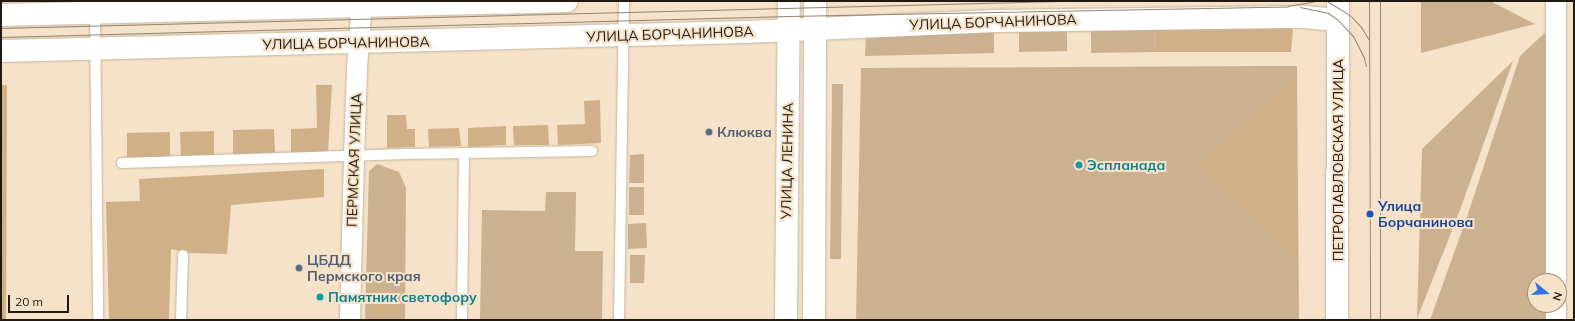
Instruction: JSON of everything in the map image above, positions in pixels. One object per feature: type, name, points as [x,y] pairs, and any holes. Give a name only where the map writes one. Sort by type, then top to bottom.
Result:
[{"type":"main road","points":[[1,15],[362,3],[567,1]]},
{"type":"main road","name":"УЛИЦА ЛЕНИНА","points":[[786,320],[789,1]]},
{"type":"main road","name":"УЛИЦА ЛЕНИНА","points":[[814,320],[815,1]]},
{"type":"main road","name":"УЛИЦА БОРЧАНИНОВА","points":[[1,51],[360,43],[788,30],[1002,21],[1304,17],[1338,11]]},
{"type":"main road","name":"ПЕТРОПАВЛОВСКАЯ УЛИЦА","points":[[1337,320],[1338,11]]},
{"type":"street","points":[[1556,1],[1556,273]]},
{"type":"street","name":"ПЕРМСКАЯ УЛИЦА","points":[[350,320],[354,156],[362,3]]},
{"type":"lane","points":[[619,320],[624,1]]},
{"type":"lane","points":[[95,13],[98,320]]},
{"type":"lane","points":[[122,163],[464,153],[592,151]]},
{"type":"lane","points":[[462,320],[464,153]]},
{"type":"lane","points":[[181,320],[183,255]]},
{"type":"shaded area","points":[[1421,1],[1490,1],[1535,24],[1421,53]]},
{"type":"shaded area","points":[[1284,25],[1293,30],[1291,52],[1155,52],[1154,26]]},
{"type":"shaded area","points":[[1154,26],[1155,52],[1091,53],[1091,27]]},
{"type":"shaded area","points":[[1019,29],[1067,29],[1067,51],[1019,52]]},
{"type":"shaded area","points":[[1549,29],[1549,273],[1527,273],[1527,313],[1550,313],[1550,320],[1430,320],[1468,214],[1520,56]]},
{"type":"shaded area","points":[[994,32],[994,53],[865,56],[866,36]]},
{"type":"shaded area","points":[[1513,61],[1460,210],[1417,319],[1422,149]]},
{"type":"shaded area","name":"Эспланада","points":[[1297,66],[1299,320],[856,320],[861,68]]},
{"type":"shaded area","points":[[1296,76],[1297,258],[1197,166]]},
{"type":"shaded area","points":[[832,84],[843,84],[841,259],[830,259]]},
{"type":"shaded area","points":[[1,85],[7,85],[6,320],[1,320]]},
{"type":"shaded area","points":[[316,85],[332,85],[328,153],[291,154],[291,129],[317,128]]},
{"type":"shaded area","points":[[600,100],[601,143],[558,145],[557,125],[585,124],[584,101]]},
{"type":"shaded area","points":[[387,115],[406,115],[407,129],[415,129],[415,147],[387,148]]},
{"type":"shaded area","points":[[548,125],[549,145],[514,145],[513,126]]},
{"type":"shaded area","points":[[506,126],[506,145],[468,147],[468,128]]},
{"type":"shaded area","points":[[459,128],[461,146],[429,147],[428,129]]},
{"type":"shaded area","points":[[274,129],[275,154],[233,155],[233,130]]},
{"type":"shaded area","points":[[214,131],[214,156],[181,156],[180,132]]},
{"type":"shaded area","points":[[170,132],[170,157],[127,158],[127,133]]},
{"type":"shaded area","points":[[644,154],[644,183],[629,183],[630,155]]},
{"type":"shaded area","points":[[377,164],[399,172],[406,188],[405,320],[365,320],[369,171]]},
{"type":"shaded area","points":[[324,169],[324,197],[231,205],[227,254],[187,253],[171,249],[169,320],[109,320],[106,202],[140,201],[139,179]]},
{"type":"shaded area","points":[[629,187],[644,187],[644,215],[629,215]]},
{"type":"shaded area","points":[[546,192],[576,192],[575,251],[603,251],[602,320],[480,320],[482,210],[545,211]]},
{"type":"shaded area","points":[[646,223],[647,248],[628,249],[628,224]]},
{"type":"shaded area","points":[[630,255],[645,255],[644,283],[630,283]]},
{"type":"shaded area","points":[[388,298],[399,301],[399,320],[371,320],[372,307]]},
{"type":"tram line","points":[[1,28],[1061,1]]},
{"type":"tram line","points":[[1,37],[789,16],[1288,6],[1315,1]]},
{"type":"tram line","points":[[1327,1],[1351,16],[1361,27],[1369,40]]},
{"type":"tram line","points":[[1369,1],[1370,320]]},
{"type":"tram line","points":[[1380,1],[1380,320]]},
{"type":"tram line","points":[[1300,7],[1328,13],[1338,20],[1353,36],[1364,58],[1366,66]]},
{"type":"place","name":"Клюква","points":[[709,132]]},
{"type":"place","name":"Эспланада","points":[[1079,165]]},
{"type":"place","name":"Улица Борчанинова","points":[[1370,214]]},
{"type":"place","name":"ЦБДД Пермского края","points":[[299,268]]},
{"type":"place","name":"Памятник светофору","points":[[320,297]]}]
